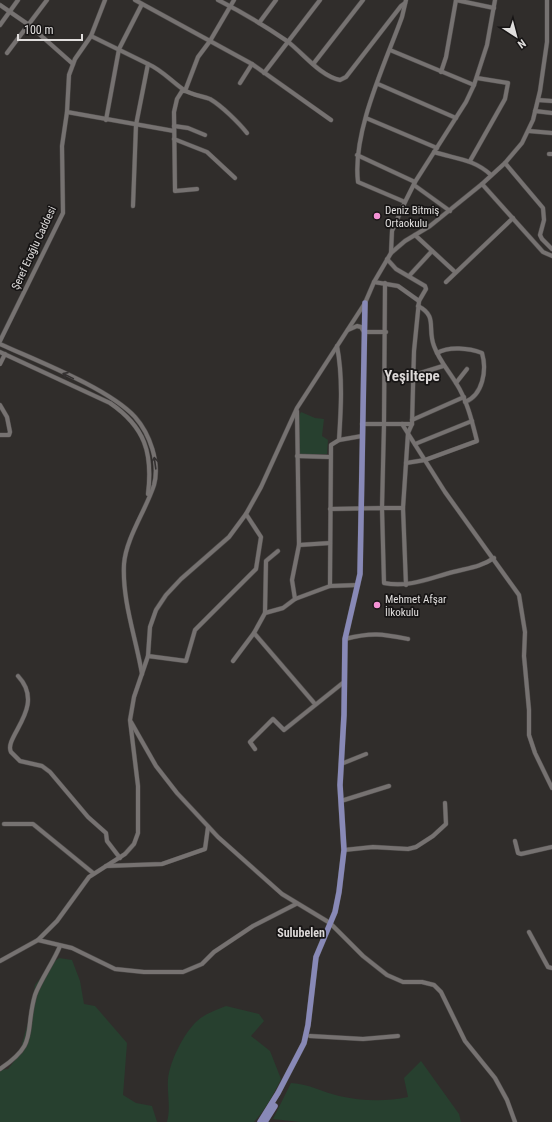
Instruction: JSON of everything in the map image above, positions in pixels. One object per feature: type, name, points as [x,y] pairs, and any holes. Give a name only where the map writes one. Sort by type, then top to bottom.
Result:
[{"type":"main road","points":[[260,1122],[270,1109],[304,1053],[310,1036],[317,967],[338,902],[343,853],[341,764],[345,639],[346,629],[358,585],[365,303]]},
{"type":"main road","points":[[265,1122],[271,1115],[305,1039],[316,957],[331,924]]},
{"type":"street","points":[[0,25],[18,0]]},
{"type":"street","points":[[7,53],[47,0]]},
{"type":"street","name":"Şeref Eroğlu Caddesi","points":[[0,341],[63,213],[62,146],[67,112],[69,75],[73,64],[91,36],[105,0]]},
{"type":"street","points":[[135,0],[252,64],[331,120]]},
{"type":"street","points":[[218,0],[259,23],[288,42],[330,77],[340,80],[344,79],[406,1]]},
{"type":"street","points":[[186,91],[198,57],[210,41],[234,0]]},
{"type":"street","points":[[259,23],[276,0]]},
{"type":"street","points":[[264,73],[320,0]]},
{"type":"street","points":[[314,63],[363,0]]},
{"type":"street","points":[[441,72],[446,57],[456,0],[494,8]]},
{"type":"street","points":[[391,253],[392,231],[414,183],[456,118],[477,78],[487,45],[495,0]]},
{"type":"street","points":[[405,202],[358,182],[357,155],[366,118],[406,1]]},
{"type":"street","points":[[0,961],[38,940],[57,921],[83,883],[93,873],[120,858],[131,848],[138,832],[138,786],[130,720],[134,697],[148,656],[150,627],[156,610],[166,595],[181,579],[229,537],[246,514],[261,487],[297,408],[365,303],[374,282],[391,253],[415,234],[430,226],[450,211],[505,163],[519,147],[529,131],[538,100],[545,62],[547,2],[552,4]]},
{"type":"street","points":[[106,120],[119,49],[142,4]]},
{"type":"street","points":[[0,5],[28,25],[73,64]]},
{"type":"street","points":[[547,21],[552,20]]},
{"type":"street","points":[[91,36],[158,68],[186,91],[200,98],[209,99],[240,124],[247,133]]},
{"type":"street","points":[[390,50],[474,85]]},
{"type":"street","points":[[133,206],[136,125],[148,64]]},
{"type":"street","points":[[240,82],[252,64]]},
{"type":"street","points":[[470,161],[505,99],[508,83],[477,78]]},
{"type":"street","points":[[378,84],[456,118]]},
{"type":"street","points":[[186,91],[182,91],[177,99],[174,128],[175,191],[197,189]]},
{"type":"street","points":[[538,100],[552,101]]},
{"type":"street","points":[[535,111],[552,113]]},
{"type":"street","points":[[67,112],[136,125],[188,128],[205,135]]},
{"type":"street","points":[[366,118],[435,150],[482,166],[492,175]]},
{"type":"street","points":[[529,131],[552,132]]},
{"type":"street","points":[[174,139],[207,152],[235,178]]},
{"type":"street","points":[[357,155],[414,183],[450,211]]},
{"type":"street","points":[[505,163],[543,208],[544,220],[540,235],[552,249]]},
{"type":"street","points":[[482,184],[543,252],[552,256]]},
{"type":"street","points":[[446,282],[454,272],[513,218]]},
{"type":"street","points":[[415,234],[454,272]]},
{"type":"street","points":[[409,276],[432,250]]},
{"type":"street","points":[[387,259],[396,269],[426,288],[419,303],[414,351],[412,422],[408,433],[403,508],[406,584]]},
{"type":"street","points":[[374,282],[398,286],[419,303],[430,316],[430,333],[437,353],[443,366],[456,383],[464,397],[477,440],[425,460],[406,463]]},
{"type":"street","points":[[385,283],[386,332],[382,508],[384,583],[394,585],[406,584],[482,566],[494,558]]},
{"type":"street","points":[[347,330],[357,326],[362,327],[364,332],[386,332]]},
{"type":"street","points":[[0,344],[96,390],[124,407],[136,418],[149,440],[156,469],[154,485],[127,550],[124,574],[126,597],[138,647],[142,675]]},
{"type":"street","points":[[337,346],[341,365],[339,440]]},
{"type":"street","points":[[437,353],[446,349],[482,353],[485,370],[477,396],[465,402]]},
{"type":"street","points":[[0,352],[110,403],[123,412],[140,432],[146,444],[150,465],[147,500]]},
{"type":"street","points":[[0,364],[5,354]]},
{"type":"street","points":[[414,375],[443,366]]},
{"type":"street","points":[[456,383],[467,369]]},
{"type":"street","points":[[362,424],[402,424],[412,422],[464,397]]},
{"type":"street","points":[[0,405],[7,417],[10,432],[9,435],[0,435]]},
{"type":"street","points":[[295,599],[292,580],[299,545],[297,408]]},
{"type":"street","points":[[415,444],[472,421]]},
{"type":"street","points":[[402,424],[445,492],[494,558],[519,595],[525,632],[524,656],[529,704],[530,735],[534,754],[552,788]]},
{"type":"street","points":[[330,586],[330,445],[339,440],[362,436]]},
{"type":"street","points":[[297,456],[330,457]]},
{"type":"street","points":[[330,510],[403,508]]},
{"type":"street","points":[[148,656],[186,661],[195,630],[256,569],[261,537],[246,514]]},
{"type":"street","points":[[299,545],[330,543]]},
{"type":"street","points":[[233,661],[254,633],[265,613],[266,561],[278,551]]},
{"type":"street","points":[[265,613],[283,608],[295,599],[330,586],[358,585]]},
{"type":"street","points":[[254,633],[315,704]]},
{"type":"street","points":[[345,639],[365,634],[377,633],[408,639]]},
{"type":"street","points":[[18,676],[27,689],[28,704],[26,712],[10,745],[11,752],[20,761],[42,766],[50,772],[88,817],[106,833],[107,841],[120,858]]},
{"type":"street","points":[[255,749],[250,742],[273,719],[284,730],[344,682]]},
{"type":"street","points":[[130,720],[156,766],[177,793],[208,827],[247,865],[296,904],[331,924],[367,960],[387,975],[403,982],[422,982],[434,985],[440,992],[465,1042],[495,1078],[507,1100],[515,1122]]},
{"type":"street","points":[[341,764],[366,754]]},
{"type":"street","points":[[341,801],[389,786]]},
{"type":"street","points":[[343,853],[373,847],[399,850],[416,847],[434,836],[446,824],[445,803]]},
{"type":"street","points":[[4,824],[33,824],[93,873]]},
{"type":"street","points":[[104,866],[162,864],[205,849],[208,827]]},
{"type":"street","points":[[515,841],[518,853],[521,854],[552,847]]},
{"type":"street","points":[[38,940],[72,948],[115,969],[144,972],[183,972],[202,964],[214,952],[253,926],[296,904]]},
{"type":"street","points":[[529,932],[548,967],[552,968]]},
{"type":"street","points":[[0,1069],[15,1058],[25,1048],[36,994],[60,946]]},
{"type":"street","points":[[310,1036],[363,1039],[398,1036]]},
{"type":"green space","points":[[301,412],[315,418],[324,419],[322,436],[328,440],[327,454],[300,454],[299,416]]},
{"type":"green space","points":[[59,958],[72,960],[80,981],[84,1004],[95,1006],[127,1043],[123,1095],[136,1103],[152,1106],[157,1122],[0,1122],[0,1070],[8,1069],[19,1055],[29,1018],[35,985],[51,964]]},
{"type":"green space","points":[[226,1006],[259,1014],[264,1021],[251,1036],[270,1051],[281,1079],[278,1085],[266,1107],[254,1122],[167,1122],[169,1111],[169,1072],[178,1049],[186,1034],[199,1019],[210,1012]]},
{"type":"green space","points":[[421,1061],[459,1114],[461,1122],[300,1122],[273,1119],[291,1083],[310,1086],[347,1098],[382,1100],[408,1097],[404,1078]]},
{"type":"place","name":"Deniz Bitmiş Ortaokulu","points":[[377,216]]},
{"type":"place","name":"Mehmet Afşar İlkokulu","points":[[377,605]]},
{"type":"district","name":"Yeşiltepe","points":[[412,376]]},
{"type":"district","name":"Sulubelen","points":[[301,933]]}]
